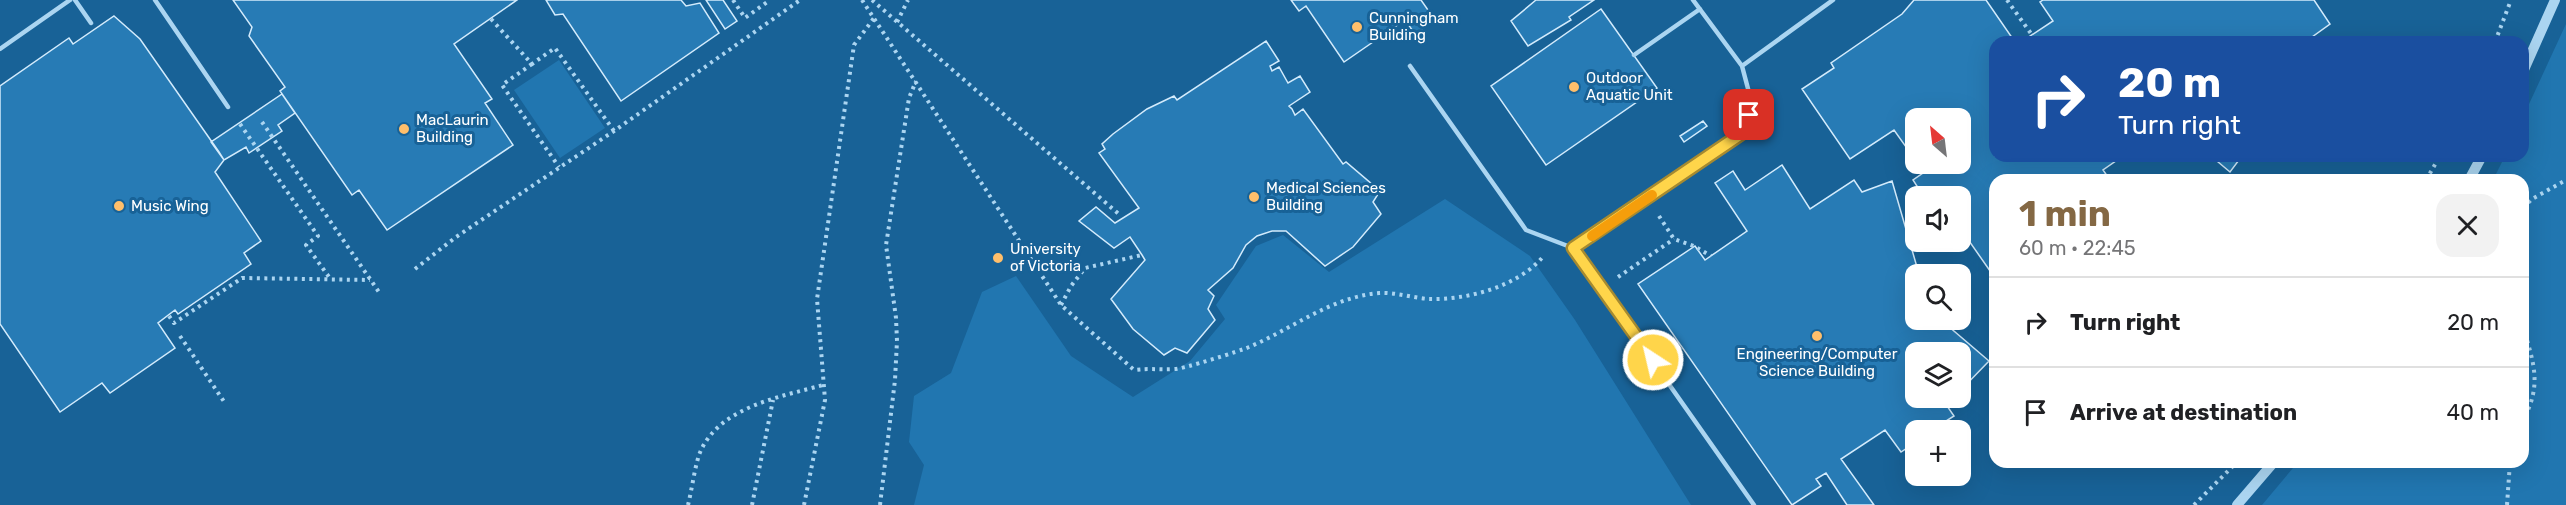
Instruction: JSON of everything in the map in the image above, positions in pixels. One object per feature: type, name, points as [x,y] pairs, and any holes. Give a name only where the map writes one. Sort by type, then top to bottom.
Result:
[{"type":"street","points":[[2529,58],[2555,0]]},
{"type":"street","points":[[2237,505],[2269,468]]},
{"type":"lane","points":[[0,49],[69,0]]},
{"type":"lane","points":[[75,0],[91,23]]},
{"type":"lane","points":[[155,0],[228,107]]},
{"type":"lane","points":[[1573,248],[1747,130],[1751,100],[1742,66],[1693,0]]},
{"type":"lane","points":[[1742,66],[1833,0]]},
{"type":"lane","points":[[1634,55],[1700,9]]},
{"type":"lane","points":[[1410,66],[1526,230],[1573,248],[1754,505]]},
{"type":"path","points":[[733,0],[745,18],[770,0]]},
{"type":"path","points":[[415,269],[800,0]]},
{"type":"path","points":[[862,0],[1061,305],[1134,370],[1156,367],[1176,369],[1248,348],[1294,322],[1337,304],[1379,293],[1431,299],[1500,286],[1532,269],[1555,242]]},
{"type":"path","points":[[872,0],[1121,216]]},
{"type":"path","points":[[897,22],[908,0]]},
{"type":"path","points":[[2007,0],[2032,35]]},
{"type":"path","points":[[2498,36],[2511,0]]},
{"type":"path","points":[[804,505],[825,400],[817,299],[823,255],[854,45],[874,18]]},
{"type":"path","points":[[490,19],[531,64]]},
{"type":"path","points":[[559,167],[502,85],[555,48],[614,131]]},
{"type":"path","points":[[880,505],[895,380],[897,341],[897,318],[886,245],[909,98],[916,80]]},
{"type":"path","points":[[228,107],[318,236],[306,245],[329,278]]},
{"type":"path","points":[[262,123],[381,295]]},
{"type":"path","points":[[2529,202],[2566,180]]},
{"type":"path","points":[[1662,220],[1674,239],[1695,246],[1711,256]]},
{"type":"path","points":[[1602,288],[1674,239]]},
{"type":"path","points":[[1061,305],[1071,286],[1086,268],[1142,255]]},
{"type":"path","points":[[169,316],[174,323],[242,278],[370,280]]},
{"type":"path","points":[[180,336],[225,404]]},
{"type":"path","points":[[2529,347],[2536,372],[2533,402],[2529,409]]},
{"type":"path","points":[[688,505],[700,454],[713,430],[744,409],[823,385]]},
{"type":"path","points":[[752,505],[773,400]]},
{"type":"path","points":[[2194,505],[2231,468]]},
{"type":"path","points":[[2507,505],[2510,468]]},
{"type":"shaded area","points":[[2566,24],[2566,505],[2262,505],[2293,468],[2529,468],[2529,174],[2496,174],[2502,162],[2529,162],[2529,104]]},
{"type":"shaded area","points":[[559,60],[605,128],[560,158],[514,90]]},
{"type":"shaded area","points":[[1445,199],[1530,256],[1575,320],[1691,505],[914,505],[924,465],[909,442],[914,396],[951,373],[982,292],[1016,276],[1071,356],[1133,397],[1190,361],[1225,319],[1216,305],[1256,246],[1283,235],[1329,272]]},
{"type":"building","name":"MacLaurin Building","points":[[233,0],[517,0],[454,44],[492,99],[485,103],[513,145],[387,230],[359,190],[352,195],[280,91],[285,87],[249,36],[252,27]]},
{"type":"building","points":[[546,0],[681,0],[686,6],[700,3],[719,33],[621,101],[563,14],[555,15]]},
{"type":"building","points":[[706,0],[723,0],[737,21],[725,29]]},
{"type":"building","name":"Cunningham Building","points":[[1291,0],[1421,0],[1435,20],[1415,34],[1405,20],[1344,62],[1306,6],[1299,11]]},
{"type":"building","points":[[1536,0],[1594,0],[1569,17],[1571,20],[1528,46],[1511,21]]},
{"type":"building","points":[[1914,0],[1986,0],[2011,36],[1989,36],[1989,162],[2114,162],[2103,170],[2106,174],[1989,174],[1989,269],[1971,244],[1971,186],[1917,186],[1913,180],[1922,174],[1971,174],[1971,108],[1905,108],[1905,146],[1894,130],[1850,159],[1802,89],[1834,68],[1831,63],[1902,14]]},
{"type":"building","points":[[2043,0],[2314,0],[2330,24],[2313,36],[2030,36],[2053,21],[2040,2]]},
{"type":"building","name":"Outdoor Aquatic Unit","points":[[1601,9],[1657,88],[1546,165],[1491,86]]},
{"type":"building","name":"Music Wing","points":[[114,16],[140,39],[219,152],[224,160],[215,172],[261,241],[244,253],[251,264],[178,314],[175,310],[158,323],[175,348],[110,393],[102,383],[60,412],[0,324],[0,86],[69,38],[73,44]]},
{"type":"building","name":"Medical Sciences Building","points":[[1266,41],[1279,61],[1270,66],[1272,71],[1279,67],[1288,83],[1300,76],[1310,92],[1289,106],[1295,115],[1303,109],[1343,164],[1346,162],[1380,191],[1373,202],[1381,214],[1353,247],[1325,266],[1286,231],[1272,231],[1257,236],[1246,245],[1233,268],[1208,290],[1214,296],[1208,309],[1215,320],[1187,353],[1175,348],[1164,355],[1133,329],[1111,299],[1145,260],[1142,255],[1130,237],[1114,248],[1079,221],[1096,207],[1115,223],[1139,208],[1099,153],[1105,149],[1102,144],[1147,109],[1174,96],[1177,100]]},
{"type":"building","points":[[282,94],[295,113],[278,125],[282,131],[249,153],[246,147],[224,160],[211,142]]},
{"type":"building","points":[[1703,121],[1707,126],[1684,142],[1680,136]]},
{"type":"building","points":[[2218,162],[2238,162],[2230,172]]},
{"type":"building","name":"Engineering/Computer Science Building","points":[[1782,165],[1810,209],[1854,180],[1862,192],[1892,181],[1905,226],[1905,252],[1913,252],[1916,264],[1905,264],[1905,330],[1953,330],[1967,342],[1905,342],[1905,408],[1948,408],[1954,416],[1948,420],[1905,420],[1905,449],[1901,452],[1885,430],[1841,459],[1874,505],[1847,505],[1826,473],[1816,479],[1821,486],[1792,505],[1638,284],[1695,246],[1705,260],[1747,231],[1715,183],[1733,171],[1745,190]]},
{"type":"building","name":"Engineering/Computer Science Building","points":[[1971,346],[1989,361],[1971,380]]},
{"type":"slow traffic","points":[[1592,236],[1652,195]]},
{"type":"place","name":"Cunningham Building","points":[[1357,27]]},
{"type":"place","name":"Outdoor Aquatic Unit","points":[[1574,87]]},
{"type":"place","name":"MacLaurin Building","points":[[404,129]]},
{"type":"place","name":"Medical Sciences Building","points":[[1254,197]]},
{"type":"place","name":"Music Wing","points":[[119,206]]},
{"type":"place","name":"University of Victoria","points":[[998,258]]},
{"type":"place","name":"Engineering/Computer Science Building","points":[[1817,336]]},
{"type":"route","points":[[1653,360],[1573,248],[1747,130],[1749,115]]}]
